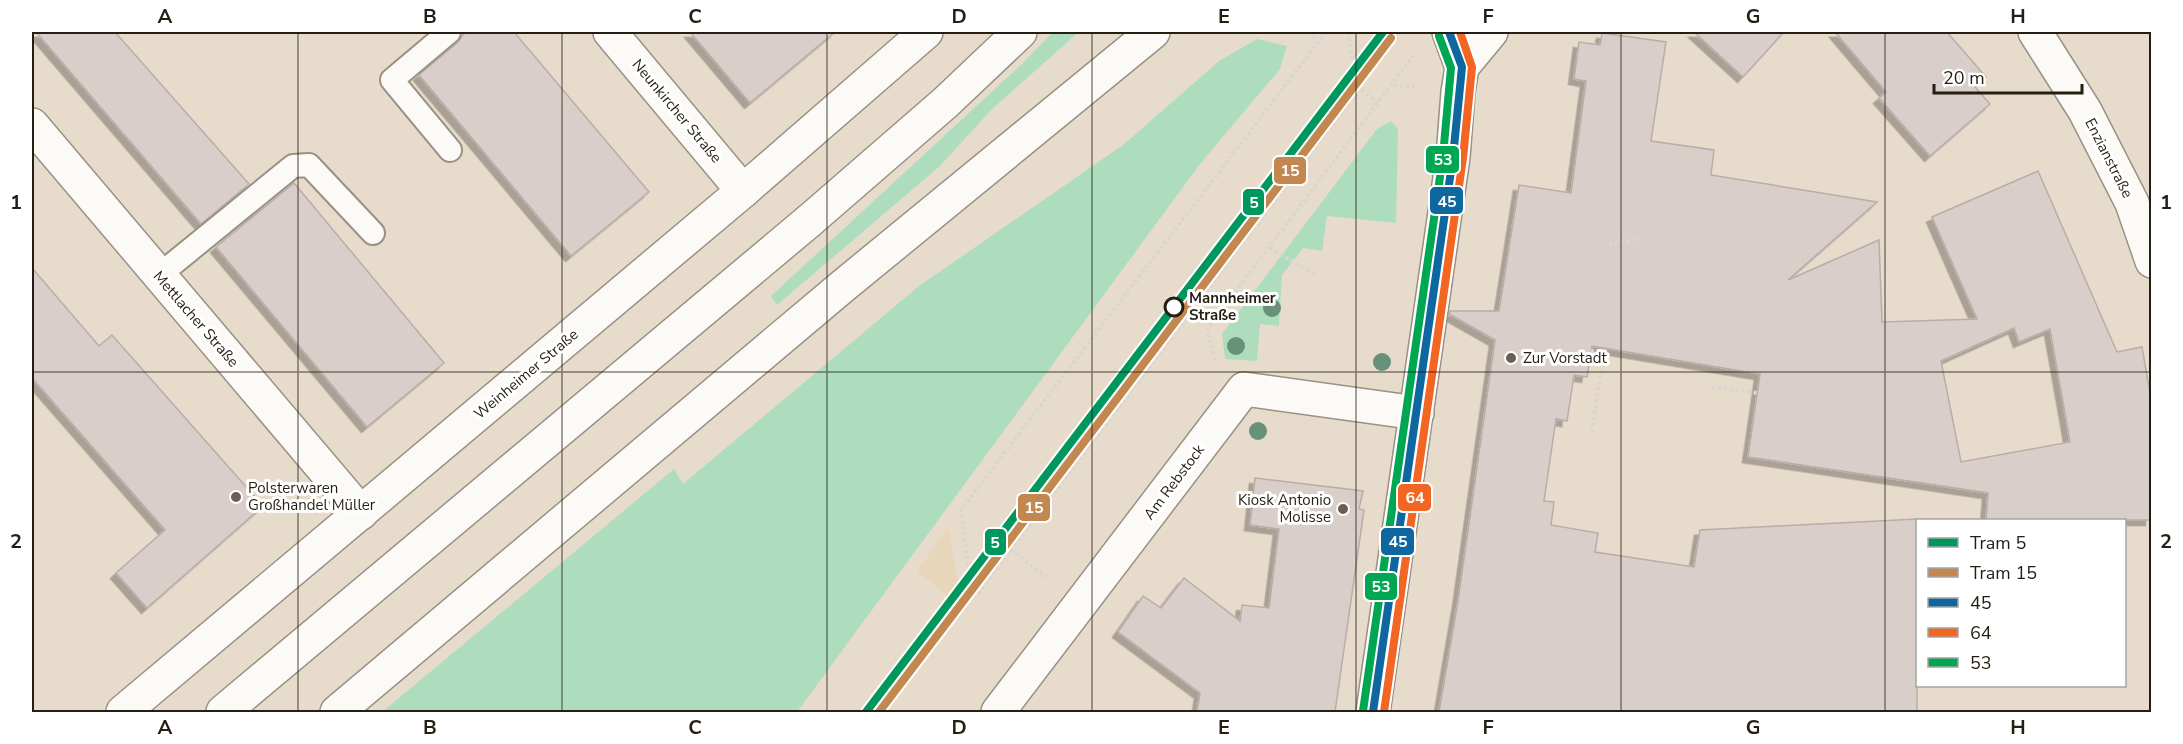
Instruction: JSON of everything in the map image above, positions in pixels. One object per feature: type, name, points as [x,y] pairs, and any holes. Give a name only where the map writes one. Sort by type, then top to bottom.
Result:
[{"type":"main road","name":"Neunkircher Straße","points":[[610,32],[743,190]]},
{"type":"main road","name":"Weinheimer Straße","points":[[123,712],[743,190],[926,32]]},
{"type":"main road","points":[[223,712],[809,221],[945,103],[1020,32]]},
{"type":"main road","points":[[337,712],[843,286],[1153,32]]},
{"type":"main road","points":[[1373,712],[1453,157],[1462,67],[1449,32]]},
{"type":"main road","points":[[1462,67],[1491,32]]},
{"type":"main road","name":"Enzianstraße","points":[[2035,32],[2091,121],[2132,203],[2151,261]]},
{"type":"main road","name":"Mettlacher Straße","points":[[32,125],[360,513]]},
{"type":"main road","points":[[1244,390],[1417,413]]},
{"type":"main road","name":"Am Rebstock","points":[[998,712],[1244,390]]},
{"type":"lane","points":[[449,32],[392,80],[450,150]]},
{"type":"lane","points":[[158,276],[293,166],[309,165],[373,233]]},
{"type":"path","points":[[1309,32],[1318,41]]},
{"type":"path","points":[[1326,32],[961,510],[971,588],[978,594],[1360,88]]},
{"type":"path","points":[[1348,32],[1354,69],[1360,88],[1379,104]]},
{"type":"path","points":[[1244,390],[1216,367],[1207,330],[1393,85]]},
{"type":"path","points":[[1609,244],[1637,239]]},
{"type":"path","points":[[1270,248],[1317,276]]},
{"type":"path","points":[[1591,351],[1604,353],[1591,436]]},
{"type":"path","points":[[1713,387],[1757,393]]},
{"type":"shaded area","points":[[948,526],[963,608],[917,572]]},
{"type":"green space","points":[[1053,32],[1079,32],[991,110],[940,166],[777,305],[771,296],[1023,63]]},
{"type":"green space","points":[[1257,39],[1287,46],[1280,69],[1200,164],[797,712],[382,712],[674,469],[683,484],[919,286],[1123,145],[1219,61]]},
{"type":"green space","points":[[1391,121],[1398,129],[1396,223],[1327,216],[1322,251],[1303,248],[1282,275],[1279,326],[1260,324],[1257,361],[1225,359],[1222,334],[1377,129]]},
{"type":"building","points":[[36,32],[115,32],[249,184],[201,224]]},
{"type":"building","points":[[465,32],[514,32],[649,192],[571,256],[419,75],[458,42]]},
{"type":"building","points":[[690,32],[835,32],[750,103]]},
{"type":"building","points":[[1694,32],[1784,32],[1743,77]]},
{"type":"building","points":[[1835,32],[1947,32],[1986,77],[1975,87],[1990,104],[1930,156],[1879,98],[1886,92]]},
{"type":"building","points":[[1602,33],[1666,42],[1651,141],[1714,150],[1711,175],[1877,202],[1788,280],[1879,240],[1882,322],[1977,319],[1932,217],[2038,171],[2117,352],[2142,347],[2151,399],[2151,520],[1986,519],[1988,493],[1748,457],[1760,374],[1592,346],[1587,377],[1574,375],[1567,421],[1556,419],[1544,501],[1554,502],[1551,525],[1598,533],[1595,552],[1694,567],[1700,530],[1916,519],[1917,712],[1439,712],[1458,601],[1495,340],[1449,314],[1450,311],[1499,311],[1519,185],[1571,193],[1586,81],[1574,79],[1579,42],[1600,45]],"holes":[[[2014,328],[2019,342],[2050,329],[2070,442],[1961,462],[1941,361]]]},
{"type":"building","points":[[294,183],[444,363],[367,427],[216,247]]},
{"type":"building","points":[[32,268],[99,346],[112,335],[263,506],[147,608],[116,573],[165,530],[32,378]]},
{"type":"building","points":[[1255,478],[1363,491],[1359,509],[1364,510],[1335,712],[1197,712],[1200,693],[1118,632],[1143,596],[1161,608],[1184,578],[1240,621],[1242,605],[1269,608],[1279,529],[1250,525]]},
{"type":"tram line","name":"5","points":[[866,712],[1383,32]]},
{"type":"tram line","name":"15","points":[[879,712],[1391,38]]},
{"type":"transit line","name":"45","points":[[1373,712],[1453,157],[1462,67],[1449,32]]},
{"type":"transit line","name":"64","points":[[1384,712],[1463,158],[1472,67],[1460,32]]},
{"type":"transit line","name":"53","points":[[1363,711],[1443,156],[1451,68],[1439,36]]},
{"type":"place","name":"Mannheimer Straße","points":[[1174,307]]},
{"type":"place","name":"Zur Vorstadt","points":[[1511,358]]},
{"type":"place","name":"Polsterwaren Großhandel Müller","points":[[236,497]]},
{"type":"place","name":"Kiosk Antonio Molisse","points":[[1343,509]]}]
